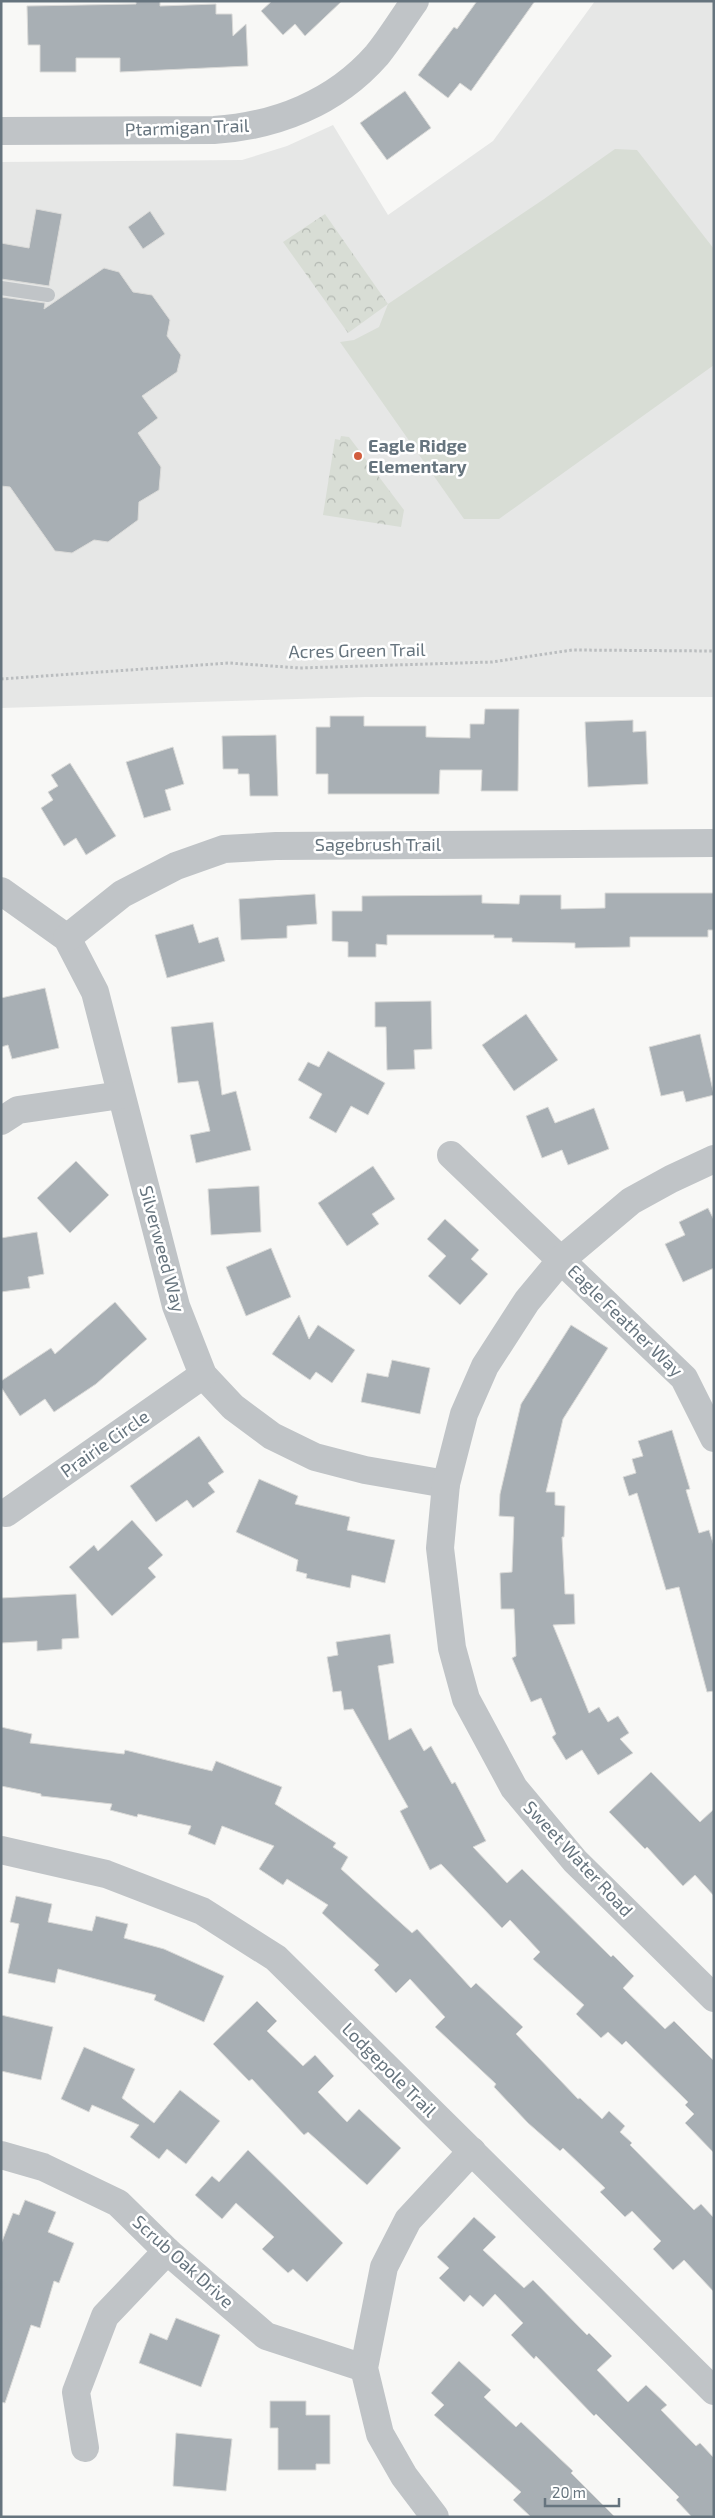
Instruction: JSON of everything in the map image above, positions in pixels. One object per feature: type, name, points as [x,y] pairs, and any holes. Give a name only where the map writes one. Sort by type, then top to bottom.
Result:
[{"type":"street","name":"Ptarmigan Trail","points":[[1,131],[214,130],[244,128],[273,121],[325,99],[350,80],[376,55],[414,1]]},
{"type":"street","name":"Sagebrush Trail","points":[[67,938],[122,894],[176,866],[224,849],[276,846],[714,843]]},
{"type":"street","name":"Silverweed Way","points":[[1,891],[67,938],[95,992],[176,1306],[203,1375],[233,1407],[272,1436],[315,1457],[365,1470],[446,1484]]},
{"type":"street","points":[[1,1121],[18,1110],[121,1095]]},
{"type":"street","name":"Eagle Feather Way","points":[[451,1155],[684,1378],[714,1438]]},
{"type":"street","name":"Sweet Water Road","points":[[714,1159],[671,1179],[631,1201],[561,1260],[527,1301],[485,1366],[464,1414],[446,1484],[440,1548],[452,1648],[466,1700],[514,1788],[575,1861],[714,1998]]},
{"type":"street","name":"Prairie Circle","points":[[6,1513],[203,1375]]},
{"type":"street","name":"Lodgepole Trail","points":[[1,1850],[106,1874],[202,1910],[276,1958],[714,2391]]},
{"type":"street","points":[[435,2517],[404,2476],[380,2434],[364,2368],[384,2267],[408,2220],[472,2151]]},
{"type":"street","name":"Scrub Oak Drive","points":[[1,2155],[43,2167],[118,2203],[167,2251],[266,2336],[364,2368]]},
{"type":"street","points":[[85,2448],[76,2392],[105,2316],[167,2251]]},
{"type":"lane","points":[[1,288],[48,295]]},
{"type":"path","name":"Acres Green Trail","points":[[1,680],[229,664],[300,668],[492,662],[572,650],[714,651]]},
{"type":"shaded area","name":"Eagle Ridge Elementary","points":[[595,1],[714,1],[714,697],[365,697],[1,708],[1,162],[242,160],[287,146],[333,125],[388,215],[493,141]]},
{"type":"green space","points":[[615,149],[637,150],[714,249],[714,365],[499,519],[464,519],[340,342],[354,340],[379,327],[388,304]]},
{"type":"green space","points":[[325,214],[388,304],[348,333],[283,242]]},
{"type":"green space","points":[[341,436],[349,437],[404,510],[401,527],[323,515],[335,439],[340,440]]},
{"type":"building","points":[[136,1],[160,1],[160,6],[216,4],[216,14],[232,14],[233,36],[246,24],[248,66],[120,72],[120,58],[76,58],[76,72],[40,72],[40,45],[28,45],[27,6],[136,4]]},
{"type":"building","points":[[272,1],[342,1],[305,36],[295,24],[283,35],[261,11]]},
{"type":"building","points":[[477,1],[535,1],[471,91],[460,83],[448,98],[418,75],[454,27],[457,29]]},
{"type":"building","points":[[405,91],[431,128],[387,160],[360,123]]},
{"type":"building","points":[[36,209],[62,214],[49,286],[1,279],[1,243],[29,248]]},
{"type":"building","points":[[150,211],[165,234],[143,249],[128,227]]},
{"type":"building","points":[[104,268],[119,272],[133,292],[152,295],[170,320],[167,336],[181,355],[177,372],[142,396],[158,418],[138,433],[161,467],[159,490],[139,502],[138,520],[108,542],[94,540],[72,553],[55,551],[10,487],[1,486],[1,297],[45,303],[44,309]]},
{"type":"building","points":[[485,709],[519,709],[518,791],[481,791],[482,770],[440,770],[439,794],[328,794],[328,774],[316,774],[316,727],[330,727],[330,716],[364,716],[364,726],[426,726],[426,737],[470,738],[470,724],[484,724]]},
{"type":"building","points":[[633,720],[633,732],[646,731],[648,784],[588,787],[585,722]]},
{"type":"building","points":[[276,735],[278,796],[250,796],[249,774],[238,774],[238,769],[223,769],[222,736]]},
{"type":"building","points":[[173,747],[184,784],[165,790],[171,810],[144,818],[126,762]]},
{"type":"building","points":[[70,763],[116,836],[86,855],[76,838],[64,846],[41,808],[53,800],[48,792],[58,786],[51,775]]},
{"type":"building","points":[[605,893],[714,893],[714,930],[708,930],[708,937],[630,937],[630,947],[575,948],[575,943],[512,942],[512,938],[494,938],[494,935],[387,935],[387,945],[376,944],[376,957],[348,957],[348,942],[332,941],[332,911],[362,911],[362,896],[482,895],[482,903],[519,904],[520,895],[561,895],[561,909],[605,908]]},
{"type":"building","points":[[315,894],[317,924],[287,926],[287,938],[241,940],[239,899]]},
{"type":"building","points":[[193,924],[199,943],[218,937],[225,961],[167,978],[155,935]]},
{"type":"building","points":[[45,988],[59,1048],[12,1059],[8,1045],[1,1047],[1,998]]},
{"type":"building","points":[[431,1001],[432,1049],[414,1050],[415,1069],[387,1070],[386,1027],[375,1027],[375,1002]]},
{"type":"building","points":[[526,1014],[558,1060],[514,1091],[482,1045]]},
{"type":"building","points":[[213,1022],[222,1095],[236,1091],[251,1150],[196,1163],[190,1135],[210,1131],[198,1081],[178,1083],[171,1027]]},
{"type":"building","points":[[700,1034],[714,1095],[686,1102],[683,1091],[661,1096],[649,1047]]},
{"type":"building","points":[[328,1051],[385,1083],[368,1115],[351,1106],[336,1133],[309,1118],[322,1094],[298,1080],[308,1062],[319,1067]]},
{"type":"building","points":[[548,1107],[555,1123],[594,1108],[609,1149],[568,1165],[562,1150],[542,1158],[526,1116]]},
{"type":"building","points":[[76,1161],[109,1195],[70,1233],[37,1198]]},
{"type":"building","points":[[373,1166],[395,1199],[372,1214],[379,1224],[347,1246],[318,1203]]},
{"type":"building","points":[[259,1186],[261,1232],[211,1235],[208,1189]]},
{"type":"building","points":[[708,1208],[714,1220],[714,1268],[683,1282],[665,1244],[685,1235],[679,1222]]},
{"type":"building","points":[[445,1219],[479,1250],[471,1259],[488,1274],[460,1305],[428,1276],[446,1256],[427,1239]]},
{"type":"building","points":[[37,1232],[44,1274],[28,1277],[30,1288],[1,1292],[1,1238]]},
{"type":"building","points":[[271,1248],[291,1297],[246,1316],[226,1267]]},
{"type":"building","points":[[115,1302],[147,1339],[96,1384],[54,1412],[45,1399],[20,1416],[1,1387],[1,1381],[51,1348],[55,1354]]},
{"type":"building","points":[[299,1315],[309,1339],[318,1325],[355,1350],[332,1383],[316,1372],[310,1380],[272,1354]]},
{"type":"building","points":[[571,1325],[608,1348],[563,1419],[546,1492],[555,1492],[555,1505],[565,1506],[564,1537],[562,1537],[565,1594],[574,1594],[575,1624],[553,1625],[589,1713],[599,1707],[608,1722],[618,1716],[629,1733],[620,1739],[633,1753],[598,1775],[582,1750],[566,1760],[552,1737],[556,1734],[541,1698],[531,1702],[512,1658],[516,1656],[514,1609],[501,1609],[500,1573],[512,1572],[514,1517],[499,1516],[500,1494],[521,1404]]},
{"type":"building","points":[[392,1360],[430,1368],[420,1414],[361,1402],[367,1373],[388,1377]]},
{"type":"building","points":[[672,1430],[690,1489],[686,1490],[699,1533],[709,1530],[714,1546],[714,1691],[707,1692],[679,1587],[666,1590],[637,1493],[629,1496],[623,1477],[636,1473],[632,1459],[643,1456],[638,1441]]},
{"type":"building","points":[[199,1436],[224,1472],[208,1483],[215,1492],[193,1508],[187,1500],[156,1522],[130,1486]]},
{"type":"building","points":[[259,1479],[298,1496],[295,1504],[350,1517],[347,1530],[395,1540],[385,1583],[352,1575],[350,1588],[306,1578],[307,1574],[296,1571],[298,1560],[236,1532]]},
{"type":"building","points":[[132,1520],[163,1555],[148,1568],[156,1577],[112,1616],[69,1567],[94,1545],[98,1551]]},
{"type":"building","points":[[76,1594],[79,1638],[62,1639],[62,1649],[37,1651],[37,1641],[1,1643],[1,1598]]},
{"type":"building","points":[[390,1634],[394,1663],[378,1666],[389,1740],[411,1728],[424,1751],[431,1746],[452,1784],[455,1782],[486,1841],[473,1847],[507,1883],[522,1869],[611,1957],[613,1955],[634,1976],[623,1988],[665,2029],[674,2021],[714,2061],[714,2153],[685,2123],[694,2114],[685,2105],[688,2102],[626,2041],[622,2045],[608,2032],[601,2038],[576,2014],[584,2005],[533,1959],[540,1952],[510,1920],[502,1928],[441,1864],[430,1870],[400,1811],[408,1807],[353,1709],[344,1710],[341,1691],[333,1692],[327,1657],[338,1655],[336,1642]]},
{"type":"building","points":[[1,1727],[32,1734],[30,1743],[124,1754],[125,1750],[212,1771],[216,1761],[282,1787],[275,1804],[336,1843],[333,1847],[348,1857],[341,1869],[412,1933],[417,1929],[471,1988],[476,1983],[523,2027],[516,2034],[578,2099],[580,2098],[602,2119],[609,2111],[625,2126],[620,2132],[632,2143],[630,2145],[694,2210],[701,2204],[714,2218],[714,2292],[684,2260],[673,2270],[653,2249],[661,2241],[632,2211],[625,2217],[600,2192],[605,2188],[563,2148],[560,2151],[528,2123],[494,2087],[496,2084],[435,2027],[445,2017],[410,1979],[396,1993],[374,1970],[379,1965],[322,1913],[328,1905],[287,1879],[283,1885],[259,1869],[274,1846],[222,1826],[215,1845],[188,1834],[191,1826],[138,1814],[137,1817],[110,1810],[112,1804],[41,1796],[41,1794],[1,1786]]},
{"type":"building","points":[[651,1772],[700,1822],[714,1809],[714,1896],[695,1875],[683,1886],[647,1847],[645,1849],[609,1812]]},
{"type":"building","points":[[16,1896],[52,1904],[48,1922],[92,1931],[96,1916],[128,1924],[124,1938],[164,1949],[224,1976],[204,2022],[154,2000],[156,1995],[58,1969],[55,1983],[8,1973],[19,1924],[10,1922]]},
{"type":"building","points":[[257,2001],[277,2021],[267,2031],[303,2066],[315,2055],[334,2076],[318,2092],[347,2122],[359,2109],[401,2148],[367,2185],[308,2132],[304,2135],[252,2079],[249,2081],[213,2044]]},
{"type":"building","points":[[1,2015],[53,2027],[41,2080],[1,2071]]},
{"type":"building","points":[[84,2047],[135,2069],[122,2098],[154,2123],[180,2090],[220,2121],[186,2164],[167,2149],[159,2159],[130,2137],[139,2125],[92,2105],[89,2112],[61,2099]]},
{"type":"building","points":[[248,2150],[343,2243],[307,2282],[293,2269],[288,2273],[262,2249],[274,2237],[236,2203],[222,2219],[195,2195],[212,2176],[219,2182]]},
{"type":"building","points":[[25,2200],[56,2212],[48,2232],[74,2243],[59,2283],[54,2281],[40,2328],[31,2325],[5,2403],[1,2402],[1,2244],[13,2213],[19,2215]]},
{"type":"building","points":[[474,2217],[496,2237],[483,2250],[524,2288],[533,2280],[587,2335],[589,2333],[612,2356],[597,2370],[628,2402],[646,2385],[667,2405],[661,2410],[696,2446],[700,2443],[714,2458],[714,2517],[692,2517],[676,2500],[679,2497],[596,2414],[594,2416],[536,2356],[534,2359],[511,2335],[523,2323],[495,2294],[483,2307],[470,2295],[464,2302],[439,2278],[449,2268],[437,2257]]},
{"type":"building","points":[[176,2318],[220,2335],[201,2387],[139,2363],[150,2333],[167,2340]]},
{"type":"building","points":[[459,2361],[491,2390],[484,2397],[516,2427],[521,2422],[573,2471],[571,2473],[615,2517],[531,2517],[513,2500],[521,2492],[434,2415],[444,2405],[431,2393]]},
{"type":"building","points":[[270,2401],[306,2401],[306,2415],[330,2415],[330,2464],[316,2464],[316,2470],[278,2470],[278,2428],[270,2428]]},
{"type":"building","points":[[176,2433],[232,2439],[226,2491],[173,2486]]},
{"type":"place","name":"Eagle Ridge Elementary","points":[[358,456]]}]
